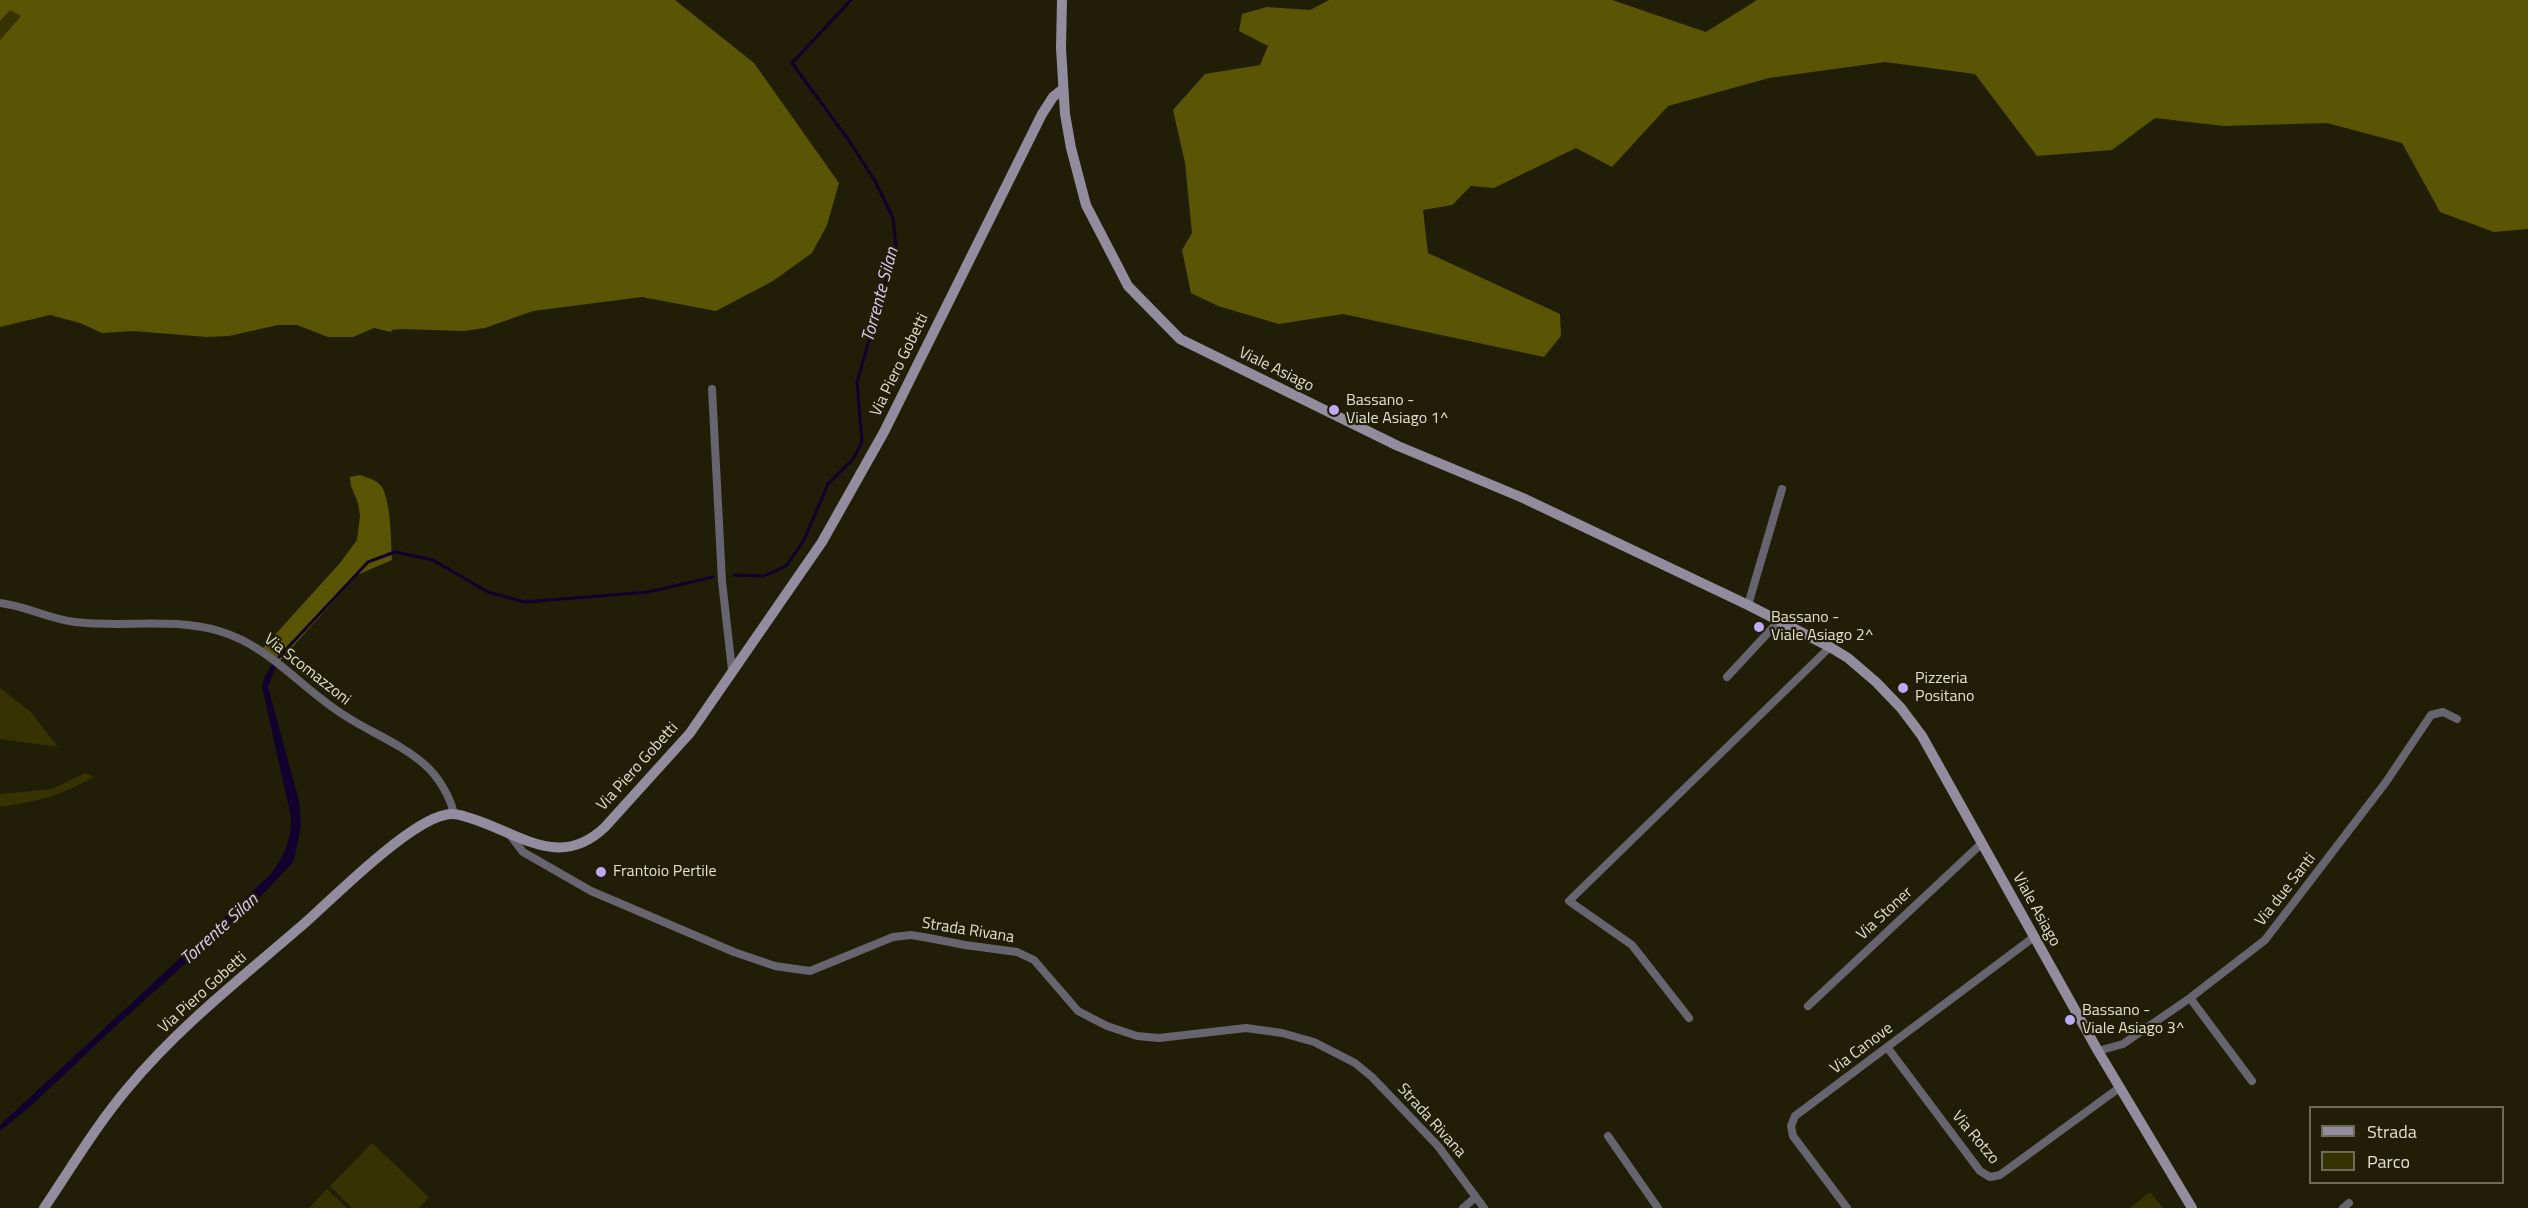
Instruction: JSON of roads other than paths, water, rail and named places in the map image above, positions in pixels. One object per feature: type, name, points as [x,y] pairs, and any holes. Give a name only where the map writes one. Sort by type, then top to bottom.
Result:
[{"type":"main road","name":"Viale Asiago","points":[[1062,0],[1063,89],[1071,148],[1086,206],[1128,286],[1180,339],[1398,446],[1522,498],[1748,605],[1830,647],[1869,676],[1901,708],[1922,736],[2119,1088],[2192,1208]]},
{"type":"main road","name":"Via Piero Gobetti","points":[[44,1208],[126,1090],[162,1050],[387,851],[432,819],[454,814],[507,832],[531,843],[547,847],[568,848],[593,838],[690,733],[822,542],[843,507],[884,432],[1042,114],[1053,97],[1063,89]]},
{"type":"street","points":[[712,389],[722,581],[732,670]]},
{"type":"street","points":[[1748,605],[1782,489]]},
{"type":"street","name":"Via Scomazzoni","points":[[0,603],[75,622],[179,623],[202,626],[249,642],[274,659],[338,711],[393,742],[425,765],[449,797],[454,814]]},
{"type":"street","points":[[1727,677],[1779,621]]},
{"type":"street","points":[[1689,1018],[1632,945],[1569,901],[1830,647]]},
{"type":"street","name":"Via due Santi","points":[[2098,1051],[2123,1044],[2190,998],[2265,940],[2386,782],[2431,715],[2443,712],[2457,719]]},
{"type":"street","name":"Strada Rivana","points":[[507,832],[523,852],[591,891],[734,952],[775,966],[810,971],[893,937],[911,935],[1017,952],[1034,960],[1078,1011],[1107,1026],[1137,1036],[1159,1038],[1246,1028],[1273,1031],[1314,1042],[1355,1063],[1372,1077],[1438,1146],[1484,1208]]},
{"type":"street","name":"Via Stoner","points":[[1808,1006],[1982,843]]},
{"type":"street","name":"Via Canove","points":[[1847,1208],[1793,1136],[1791,1126],[1795,1116],[2034,937]]},
{"type":"street","points":[[2190,998],[2252,1081]]},
{"type":"street","name":"Via Rotzo","points":[[1887,1047],[1980,1171],[1990,1177],[2000,1175],[2119,1088]]},
{"type":"street","points":[[1608,1136],[1658,1208]]},
{"type":"street","points":[[1463,1208],[1476,1197]]},
{"type":"water","points":[[273,663],[276,666],[268,687],[299,801],[301,826],[294,861],[264,893],[0,1130],[0,1125],[271,874],[280,861],[289,840],[291,817],[262,686]]},
{"type":"waterway","name":"Torrente Silan","points":[[734,575],[764,576],[786,566],[804,540],[828,484],[853,459],[862,442],[857,382],[896,247],[893,218],[875,181],[850,142],[792,63],[851,0]]},
{"type":"waterway","name":"Torrente Silan","points":[[279,657],[368,562],[395,552],[433,560],[488,592],[525,602],[648,592],[713,577]]},
{"type":"waterway","name":"Torrente Silan","points":[[0,1129],[32,1103],[103,1036]]},
{"type":"place","name":"Bassano - Viale Asiago 1^","points":[[1334,410]]},
{"type":"place","name":"Bassano - Viale Asiago 2^","points":[[1759,627]]},
{"type":"place","name":"Pizzeria Positano","points":[[1903,688]]},
{"type":"place","name":"Frantoio Pertile","points":[[601,872]]},
{"type":"place","name":"Bassano - Viale Asiago 3^","points":[[2070,1020]]}]
